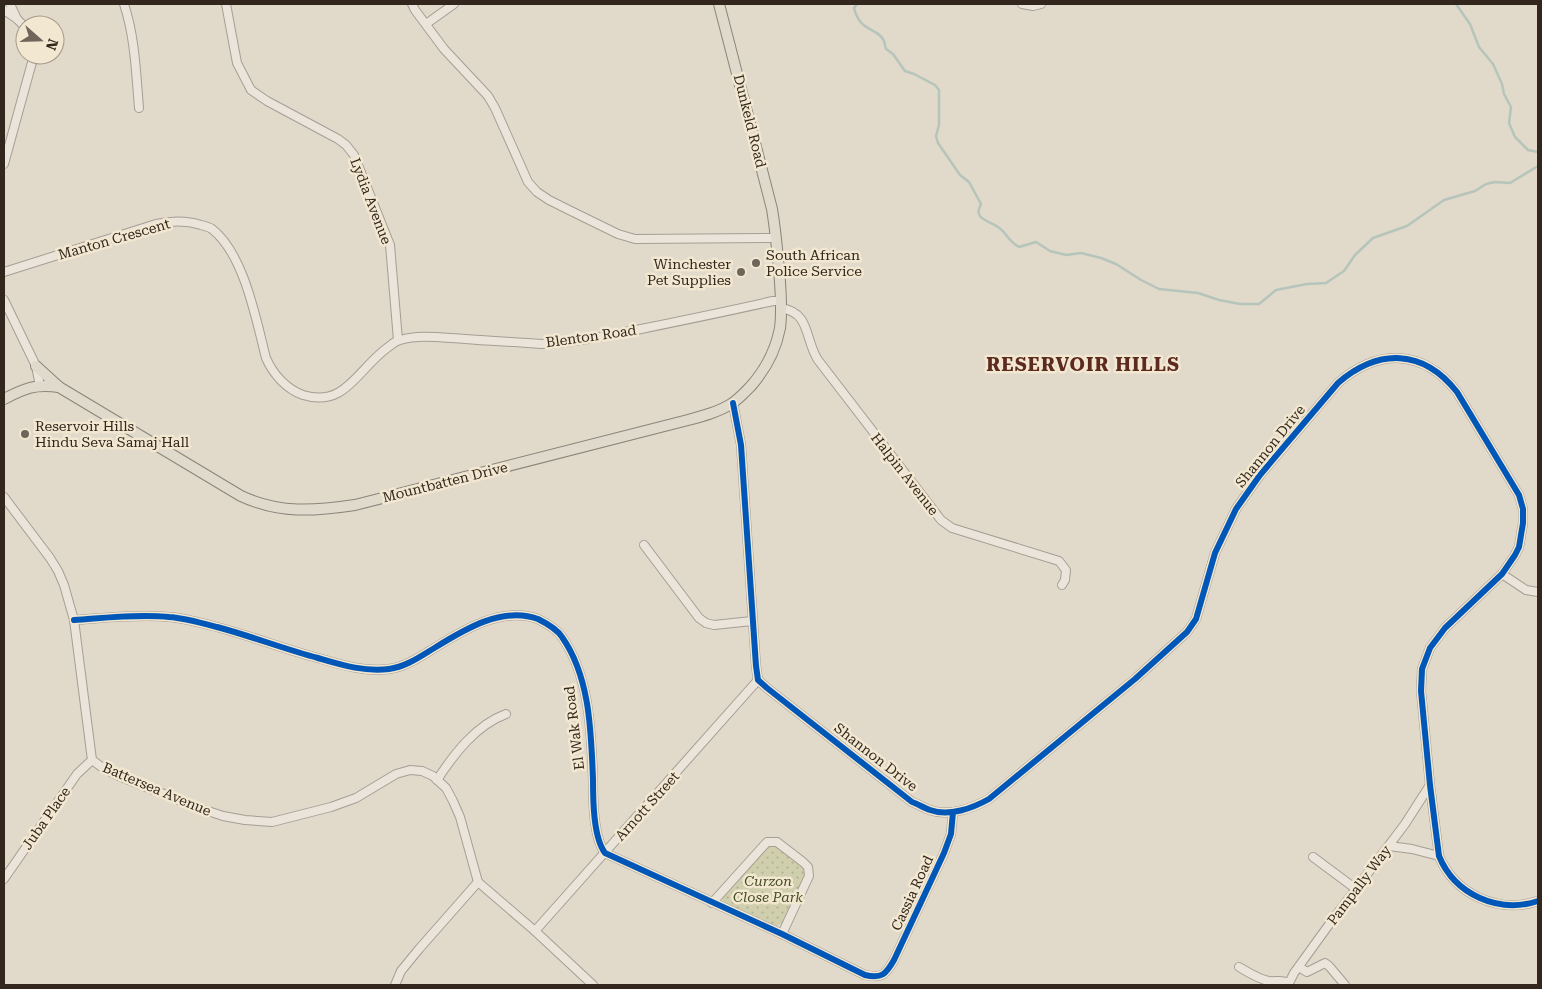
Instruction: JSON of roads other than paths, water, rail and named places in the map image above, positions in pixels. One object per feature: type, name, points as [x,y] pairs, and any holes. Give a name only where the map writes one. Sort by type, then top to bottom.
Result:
[{"type":"main road","name":"Dunkeld Road","points":[[719,4],[766,183],[776,238]]},
{"type":"main road","name":"Mountbatten Drive","points":[[4,399],[29,387],[59,387],[241,496],[256,503],[272,508],[302,510],[331,509],[355,505],[709,414],[733,403],[756,380],[770,358],[780,328],[781,305],[776,238]]},
{"type":"main road","points":[[36,366],[59,387]]},
{"type":"street","points":[[124,4],[133,46],[139,108]]},
{"type":"street","name":"Lydia Avenue","points":[[226,4],[237,63],[251,90],[268,102],[338,139],[346,145],[354,156],[390,245],[398,340]]},
{"type":"street","points":[[412,4],[455,62],[488,96],[528,182],[537,192],[549,200],[618,234],[635,239],[776,238]]},
{"type":"street","points":[[426,24],[454,4]]},
{"type":"street","points":[[1022,4],[1033,6],[1041,4]]},
{"type":"street","points":[[4,10],[15,18]]},
{"type":"street","points":[[4,164],[5,152],[31,65]]},
{"type":"street","name":"Manton Crescent","points":[[4,272],[156,224],[172,221],[189,221],[211,228],[228,246],[242,273],[266,358],[272,370],[297,393],[309,397],[323,398],[336,395],[349,386],[378,355],[398,340]]},
{"type":"street","points":[[4,300],[36,366],[40,386]]},
{"type":"street","name":"Blenton Road","points":[[398,340],[441,337],[541,344],[556,343],[596,338],[773,301],[781,305]]},
{"type":"street","name":"Halpin Avenue","points":[[781,305],[799,315],[802,319],[818,360],[941,520],[952,528],[1059,561],[1066,570],[1065,580],[1062,585]]},
{"type":"street","name":"Shannon Drive","points":[[758,680],[912,802],[932,811],[953,812],[972,807],[989,799],[1134,679],[1187,632],[1198,614],[1209,571],[1219,544],[1242,501],[1260,475],[1334,388],[1354,371],[1368,363],[1384,359],[1399,358],[1413,360],[1424,364],[1440,374],[1457,392],[1511,480],[1521,502],[1523,523],[1521,539],[1515,555],[1502,574],[1445,628],[1430,648],[1422,669],[1421,691],[1439,856],[1442,865],[1458,884],[1484,900],[1500,905],[1512,906],[1538,900]]},
{"type":"street","points":[[733,403],[741,445],[752,621],[758,680]]},
{"type":"street","name":"Battersea Avenue","points":[[4,497],[58,571],[64,585],[74,620],[92,760],[119,776],[196,807],[223,816],[272,822],[356,798],[396,774],[410,770],[422,770],[433,776],[446,788],[460,817],[478,882]]},
{"type":"street","points":[[644,545],[699,618],[706,623],[714,625],[752,621]]},
{"type":"street","points":[[1502,574],[1526,590],[1538,592]]},
{"type":"street","name":"El Wak Road","points":[[74,620],[169,617],[217,627],[332,662],[369,670],[391,669],[412,662],[456,634],[490,620],[513,614],[533,617],[544,622],[560,634],[574,656],[585,691],[592,759],[594,813],[601,847],[605,853]]},
{"type":"street","name":"Arnott Street","points":[[535,931],[758,680]]},
{"type":"street","points":[[437,780],[465,743],[492,721],[506,714]]},
{"type":"street","name":"Juba Place","points":[[4,878],[77,774],[92,760]]},
{"type":"street","name":"Pampally Way","points":[[1288,984],[1405,824],[1430,785]]},
{"type":"street","name":"Cassia Road","points":[[782,934],[864,975],[878,977],[885,973],[894,960],[944,853],[950,834],[953,812]]},
{"type":"street","points":[[605,853],[712,903],[782,934],[809,876],[808,867],[777,842],[766,842],[712,903]]},
{"type":"street","points":[[1388,846],[1412,849],[1439,856]]},
{"type":"street","points":[[1313,857],[1356,889]]},
{"type":"street","points":[[4,866],[14,864]]},
{"type":"street","points":[[395,985],[401,971],[413,956],[478,882],[535,931],[593,985]]},
{"type":"street","points":[[1299,967],[1307,972],[1325,963],[1345,985]]},
{"type":"street","points":[[1239,967],[1264,980],[1280,980],[1288,984]]},
{"type":"waterway","points":[[857,4],[854,8],[860,22],[878,33],[884,41],[886,49],[893,54],[905,71],[935,85],[939,90],[939,125],[936,136],[938,143],[960,175],[969,182],[981,204],[978,212],[982,218],[1001,229],[1019,247],[1036,242],[1050,251],[1066,255],[1081,253],[1101,258],[1116,264],[1159,289],[1198,293],[1240,304],[1259,304],[1276,290],[1307,284],[1326,283],[1344,271],[1355,255],[1373,238],[1407,226],[1444,200],[1475,191],[1486,184],[1495,182],[1510,183],[1538,166]]},
{"type":"waterway","points":[[1456,4],[1470,24],[1479,47],[1493,64],[1502,84],[1504,94],[1511,107],[1509,123],[1515,137],[1528,150],[1538,152]]},
{"type":"place","name":"South African Police Service","points":[[756,263]]},
{"type":"place","name":"Winchester Pet Supplies","points":[[741,272]]},
{"type":"place","name":"Reservoir Hills Hindu Seva Samaj Hall","points":[[25,434]]},
{"type":"district","name":"RESERVOIR HILLS","points":[[1083,364]]},
{"type":"park label","name":"Curzon Close Park","points":[[768,890]]}]
